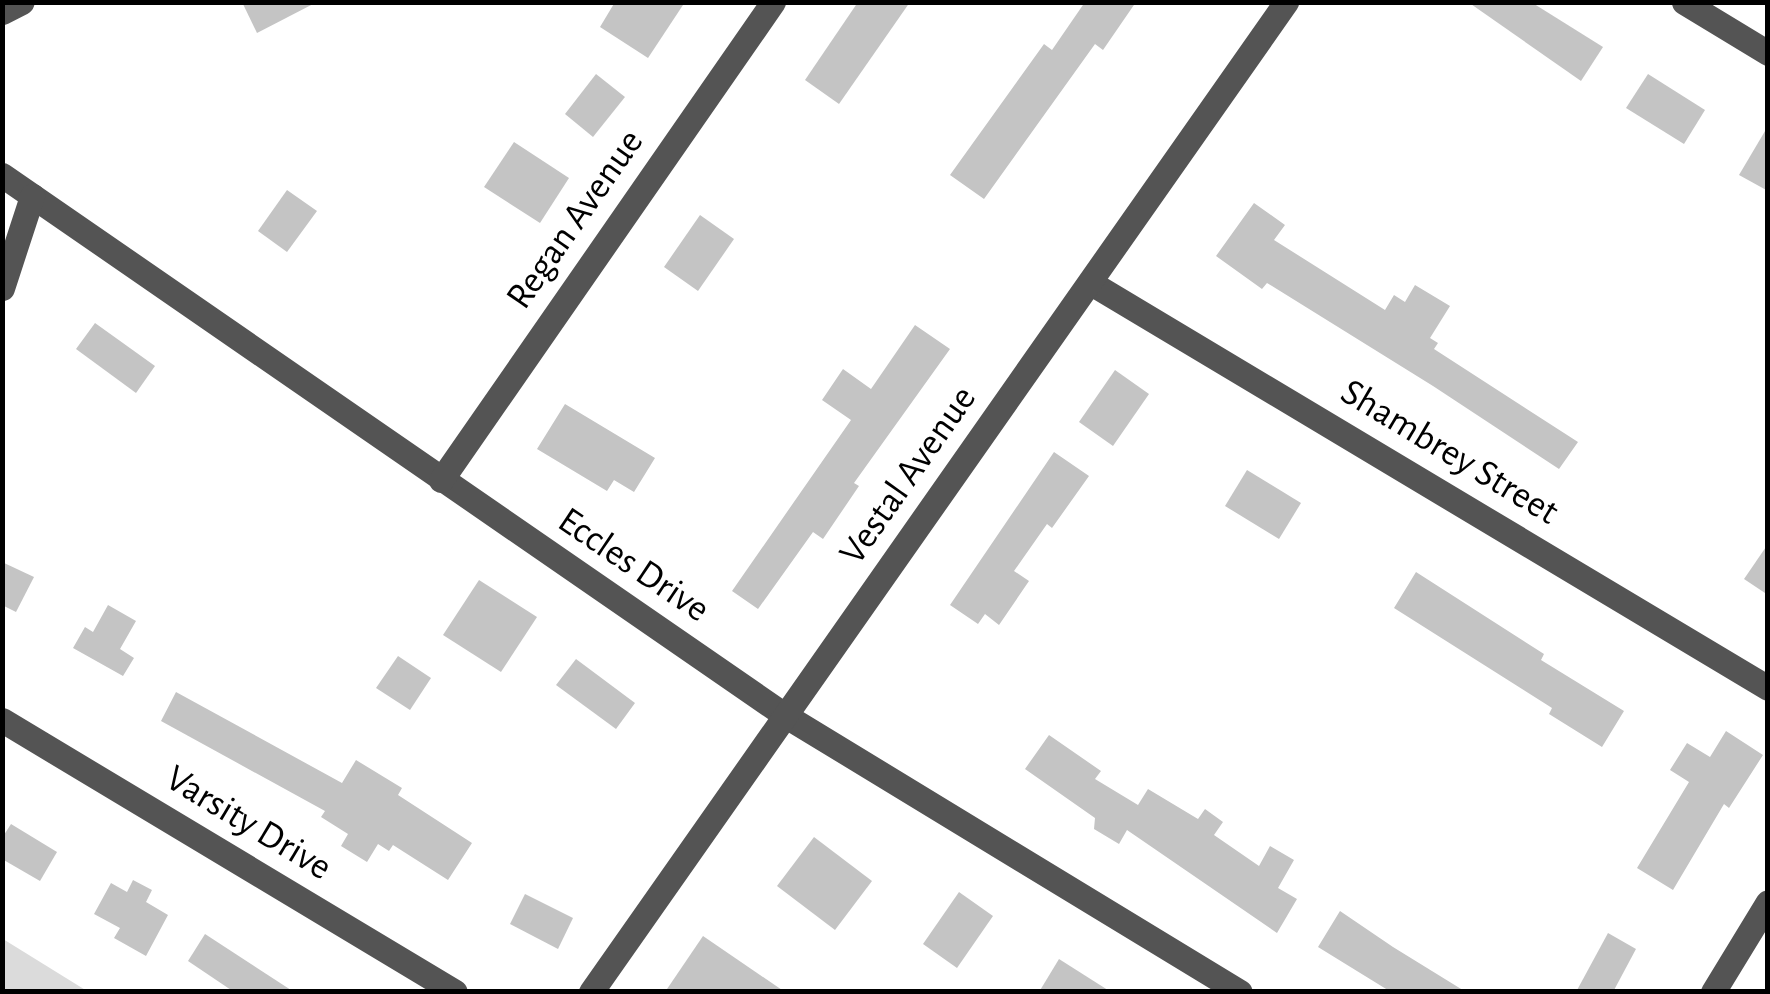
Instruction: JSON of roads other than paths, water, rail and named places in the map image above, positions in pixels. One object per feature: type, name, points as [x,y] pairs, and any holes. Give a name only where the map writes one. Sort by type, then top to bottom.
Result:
[{"type":"street","points":[[2,12],[22,2]]},
{"type":"street","name":"Regan Avenue","points":[[441,480],[773,2]]},
{"type":"street","name":"Vestal Avenue","points":[[591,992],[1286,2]]},
{"type":"street","points":[[1684,2],[1768,53]]},
{"type":"street","name":"Eccles Drive","points":[[2,176],[786,716],[1240,992]]},
{"type":"street","points":[[2,288],[32,196]]},
{"type":"street","name":"Shambrey Street","points":[[1091,283],[1768,688]]},
{"type":"street","name":"Varsity Drive","points":[[2,720],[455,992]]},
{"type":"street","points":[[1713,992],[1768,902]]}]
